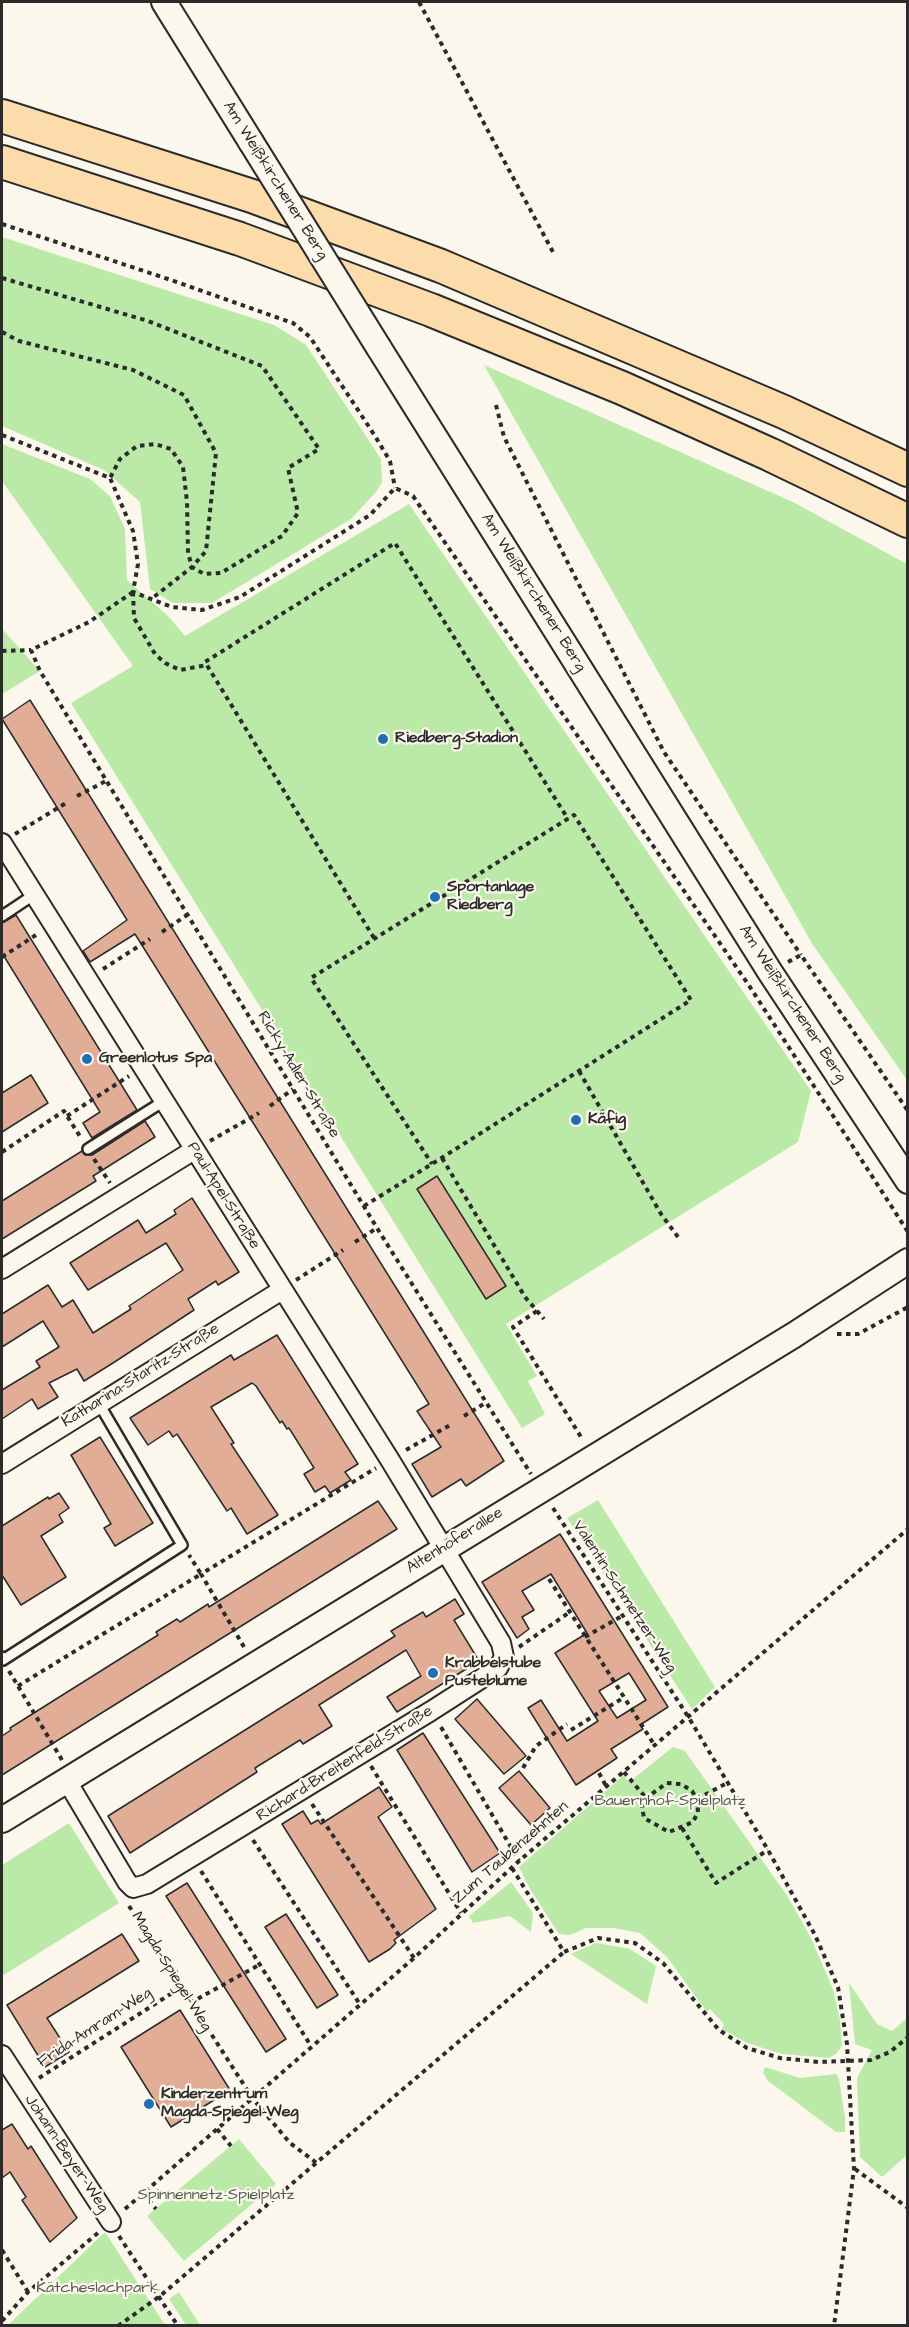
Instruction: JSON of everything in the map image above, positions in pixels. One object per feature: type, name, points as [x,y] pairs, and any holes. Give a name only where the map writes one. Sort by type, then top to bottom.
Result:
[{"type":"highway","points":[[2,116],[252,196],[441,266],[773,407],[908,470]]},
{"type":"highway","points":[[2,162],[240,239],[431,310],[622,388],[769,454],[908,521]]},
{"type":"main road","name":"Am Weißkirchener Berg","points":[[164,2],[770,972],[908,1181]]},
{"type":"main road","name":"Altenhöferallee","points":[[2,1820],[64,1771],[443,1549],[794,1335],[908,1261]]},
{"type":"street","name":"Paul-Apel-Straße","points":[[2,842],[390,1460],[443,1549]]},
{"type":"street","points":[[2,1269],[194,1150]]},
{"type":"street","name":"Katharina-Staritz-Straße","points":[[2,1464],[98,1402],[282,1290]]},
{"type":"street","points":[[443,1549],[501,1643],[504,1657]]},
{"type":"street","name":"Richard-Breitenfeld-Straße","points":[[124,1887],[147,1884],[304,1791],[498,1668],[504,1657]]},
{"type":"street","points":[[64,1771],[124,1887]]},
{"type":"street","name":"Johann-Beyer-Weg","points":[[2,2055],[7,2077],[22,2088],[111,2222]]},
{"type":"lane","points":[[2,916],[36,894]]},
{"type":"lane","points":[[88,1149],[165,1101]]},
{"type":"lane","points":[[2,1659],[183,1545],[98,1402]]},
{"type":"path","points":[[419,2],[554,254]]},
{"type":"path","points":[[2,224],[293,323],[310,338],[375,436],[390,461],[395,488]]},
{"type":"path","points":[[2,278],[148,321],[262,366],[319,449],[288,468],[298,513],[282,536],[221,573],[204,574],[192,567],[188,554],[187,502],[183,467],[171,449],[155,444],[137,446],[120,459],[110,478]]},
{"type":"path","points":[[2,332],[19,341],[133,370],[184,395],[216,453],[206,551],[192,567],[150,600]]},
{"type":"path","points":[[496,405],[504,437],[664,752],[908,1111]]},
{"type":"path","points":[[2,435],[110,478],[133,531],[138,564],[133,592],[134,618],[155,654],[165,663],[180,670],[207,665]]},
{"type":"path","points":[[133,592],[172,607],[202,610],[240,597],[370,515],[395,488]]},
{"type":"path","points":[[395,488],[413,496],[750,987],[908,1232]]},
{"type":"path","points":[[374,939],[205,662],[395,543],[568,819]]},
{"type":"path","points":[[2,651],[31,650],[89,622],[133,592]]},
{"type":"path","name":"Ricky-Adler-Straße","points":[[31,650],[40,671],[292,1089],[541,1489]]},
{"type":"path","points":[[77,796],[106,781]]},
{"type":"path","points":[[2,842],[66,803]]},
{"type":"path","points":[[364,1206],[442,1158],[692,1000],[574,815],[311,978],[432,1164]]},
{"type":"path","points":[[162,932],[187,915]]},
{"type":"path","points":[[2,957],[54,923]]},
{"type":"path","points":[[88,979],[150,939]]},
{"type":"path","points":[[770,972],[801,955]]},
{"type":"path","points":[[67,1116],[144,1067]]},
{"type":"path","points":[[579,1071],[661,1214],[678,1237]]},
{"type":"path","points":[[270,1106],[292,1089]]},
{"type":"path","points":[[2,1152],[64,1111],[118,1196]]},
{"type":"path","points":[[194,1150],[258,1113]]},
{"type":"path","points":[[442,1158],[525,1297],[544,1319]]},
{"type":"path","points":[[356,1242],[377,1228]]},
{"type":"path","points":[[282,1290],[344,1250]]},
{"type":"path","points":[[858,1334],[908,1307]]},
{"type":"path","points":[[537,1311],[513,1327],[581,1437]]},
{"type":"path","points":[[464,1416],[487,1402]]},
{"type":"path","points":[[18,1686],[452,1424]]},
{"type":"path","name":"Valentin-Schmetzer-Weg","points":[[541,1489],[689,1718],[768,1850],[815,1935],[837,1987],[848,2061],[854,2169],[834,2325]]},
{"type":"path","name":"Zum Taubenzehnten","points":[[2,2321],[28,2292],[253,2099],[359,2003],[414,1958],[519,1861],[908,1529]]},
{"type":"path","points":[[183,1545],[244,1647]]},
{"type":"path","points":[[549,1579],[655,1746]]},
{"type":"path","points":[[504,1657],[570,1612]]},
{"type":"path","points":[[585,1637],[622,1616]]},
{"type":"path","points":[[2,1659],[64,1771]]},
{"type":"path","points":[[571,1730],[623,1698]]},
{"type":"path","points":[[431,1711],[519,1861]]},
{"type":"path","points":[[523,1768],[536,1746],[567,1724]]},
{"type":"path","points":[[363,1753],[461,1913]]},
{"type":"path","points":[[624,1772],[646,1798]]},
{"type":"path","points":[[599,1773],[606,1786]]},
{"type":"path","points":[[668,1783],[681,1784],[692,1791],[697,1799],[698,1812],[693,1822],[669,1832],[644,1818],[642,1807],[646,1798],[668,1783]]},
{"type":"path","points":[[697,1799],[727,1783]]},
{"type":"path","points":[[304,1791],[414,1958]]},
{"type":"path","points":[[244,1826],[359,2003]]},
{"type":"path","points":[[682,1828],[716,1883],[768,1850]]},
{"type":"path","points":[[193,1858],[311,2046]]},
{"type":"path","points":[[512,1868],[564,1952]]},
{"type":"path","name":"Magda-Spiegel-Weg","points":[[124,1887],[128,1903],[180,1988],[253,2099],[290,2144],[318,2164]]},
{"type":"path","points":[[118,2325],[160,2296],[318,2164],[564,1952],[598,1938],[635,1942],[663,1963],[719,2031],[747,2048],[780,2058],[819,2062],[871,2060],[890,2052],[908,2037]]},
{"type":"path","points":[[190,2003],[259,1965]]},
{"type":"path","name":"Frida-Amram-Weg","points":[[22,2088],[180,1988]]},
{"type":"path","points":[[217,2129],[231,2146]]},
{"type":"path","points":[[854,2169],[908,2208]]},
{"type":"path","points":[[143,2193],[156,2209]]},
{"type":"path","points":[[111,2222],[178,2325]]},
{"type":"path","points":[[2,2250],[28,2292]]},
{"type":"green space","points":[[2,237],[274,325],[306,345],[381,459],[382,482],[376,492],[351,519],[212,603],[173,603],[150,589],[140,502],[104,470],[2,426]]},
{"type":"green space","points":[[484,365],[793,502],[907,564],[907,1080],[813,945]]},
{"type":"green space","name":"Sportanlage Riedberg","points":[[2,444],[90,479],[110,496],[125,529],[127,580],[169,617],[185,636],[409,504],[811,1091],[798,1142],[506,1324],[537,1376],[528,1381],[545,1414],[522,1428],[71,703],[133,666],[2,481]]},
{"type":"green space","points":[[2,629],[40,671],[2,694]]},
{"type":"green space","points":[[598,1500],[715,1687],[692,1709],[567,1518]]},
{"type":"green space","name":"Bauernhof-Spielplatz","points":[[673,1747],[685,1751],[788,1897],[811,1938],[833,1989],[840,2020],[842,2046],[836,2054],[829,2058],[782,2054],[747,2043],[722,2029],[724,2024],[710,2009],[707,2012],[667,1957],[640,1933],[613,1928],[586,1928],[570,1935],[559,1934],[530,1889],[519,1867],[624,1775],[629,1782]]},
{"type":"green space","points":[[69,1823],[119,1903],[2,1976],[2,1865]]},
{"type":"green space","points":[[511,1882],[533,1913],[531,1932],[510,1916],[473,1923],[469,1916]]},
{"type":"green space","points":[[596,1943],[630,1949],[656,1966],[647,2004],[571,1954]]},
{"type":"green space","points":[[849,1983],[877,2024],[892,2031],[907,2018],[907,2155],[882,2177],[860,2157],[857,2078],[872,2050],[855,2044]]},
{"type":"green space","points":[[765,2067],[800,2078],[836,2074],[839,2079],[845,2117],[845,2132],[836,2132],[767,2080],[763,2072]]},
{"type":"green space","name":"Spinnennetz-Spielplatz","points":[[239,2139],[276,2184],[184,2261],[147,2216]]},
{"type":"green space","name":"Kätcheslachpark","points":[[105,2232],[165,2325],[8,2325]]},
{"type":"green space","points":[[179,2292],[200,2325],[186,2325],[169,2299]]},
{"type":"building","points":[[30,700],[504,1461],[466,1486],[461,1479],[432,1497],[412,1464],[441,1447],[417,1411],[429,1404],[135,934],[90,962],[83,951],[127,920],[2,719]]},
{"type":"building","points":[[16,915],[137,1110],[92,1138],[83,1123],[100,1112],[2,953],[2,923]]},
{"type":"building","points":[[31,1075],[48,1103],[2,1132],[2,1093]]},
{"type":"building","points":[[145,1121],[155,1137],[93,1176],[96,1181],[2,1239],[2,1201],[82,1151],[85,1155],[92,1155]]},
{"type":"building","points":[[437,1176],[506,1286],[486,1299],[417,1189]]},
{"type":"building","points":[[192,1198],[239,1272],[218,1285],[216,1281],[188,1299],[194,1310],[84,1381],[77,1369],[49,1383],[58,1397],[38,1409],[32,1399],[2,1419],[2,1390],[40,1367],[36,1361],[59,1347],[43,1321],[2,1347],[2,1314],[48,1285],[62,1307],[73,1300],[93,1333],[131,1309],[129,1306],[183,1270],[166,1243],[88,1290],[70,1263],[138,1220],[146,1233],[176,1214],[174,1210]]},
{"type":"building","points":[[277,1335],[358,1464],[345,1472],[351,1480],[330,1493],[325,1486],[315,1492],[304,1474],[314,1468],[289,1428],[287,1429],[282,1421],[280,1423],[256,1386],[252,1383],[211,1407],[234,1443],[231,1444],[278,1515],[247,1534],[231,1508],[227,1511],[177,1434],[173,1437],[169,1431],[148,1445],[130,1418],[231,1355],[234,1360]]},
{"type":"building","points":[[100,1437],[153,1523],[115,1546],[104,1528],[111,1524],[71,1455]]},
{"type":"building","points":[[59,1493],[69,1508],[59,1515],[63,1522],[41,1536],[66,1577],[21,1605],[2,1575],[2,1526],[48,1497],[49,1499]]},
{"type":"building","points":[[378,1501],[397,1529],[2,1775],[2,1736],[11,1730],[10,1728],[158,1635],[156,1632],[177,1619],[180,1622],[208,1604],[209,1607]]},
{"type":"building","points":[[560,1534],[668,1707],[640,1725],[643,1729],[611,1749],[617,1758],[576,1785],[528,1708],[541,1700],[567,1741],[598,1721],[555,1653],[587,1633],[551,1574],[522,1591],[534,1610],[522,1617],[529,1629],[517,1638],[482,1582]],"holes":[[[629,1673],[646,1700],[617,1718],[599,1691]]]},
{"type":"building","points":[[455,1599],[464,1614],[454,1620],[479,1661],[397,1712],[387,1697],[421,1676],[406,1650],[319,1705],[332,1726],[303,1744],[300,1740],[255,1768],[257,1772],[130,1853],[108,1816],[395,1636],[391,1631],[423,1612],[426,1617]]},
{"type":"building","points":[[477,1699],[526,1756],[504,1774],[455,1719]]},
{"type":"building","points":[[423,1733],[500,1853],[472,1872],[397,1750]]},
{"type":"building","points":[[519,1771],[550,1808],[531,1825],[499,1788]]},
{"type":"building","points":[[379,1787],[392,1807],[378,1817],[436,1909],[394,1940],[396,1943],[390,1949],[369,1962],[282,1824],[303,1811],[311,1824],[318,1820],[321,1824]]},
{"type":"building","points":[[187,1883],[286,2039],[266,2052],[166,1896]]},
{"type":"building","points":[[286,1914],[338,1995],[317,2008],[265,1927]]},
{"type":"building","points":[[122,1934],[139,1961],[47,2018],[69,2052],[45,2067],[7,2005]]},
{"type":"building","points":[[180,2010],[230,2090],[171,2127],[121,2047]]},
{"type":"building","points":[[12,2124],[28,2149],[31,2146],[77,2218],[50,2242],[22,2200],[26,2197],[10,2172],[2,2178],[2,2130]]},
{"type":"place","name":"Riedberg-Stadion","points":[[383,739]]},
{"type":"place","name":"Sportanlage Riedberg","points":[[435,897]]},
{"type":"place","name":"Greenlotus Spa","points":[[87,1059]]},
{"type":"place","name":"Käfig","points":[[576,1120]]},
{"type":"place","name":"Krabbelstube Pusteblume","points":[[433,1673]]},
{"type":"place","name":"Kinderzentrum Magda-Spiegel-Weg","points":[[149,2104]]}]
